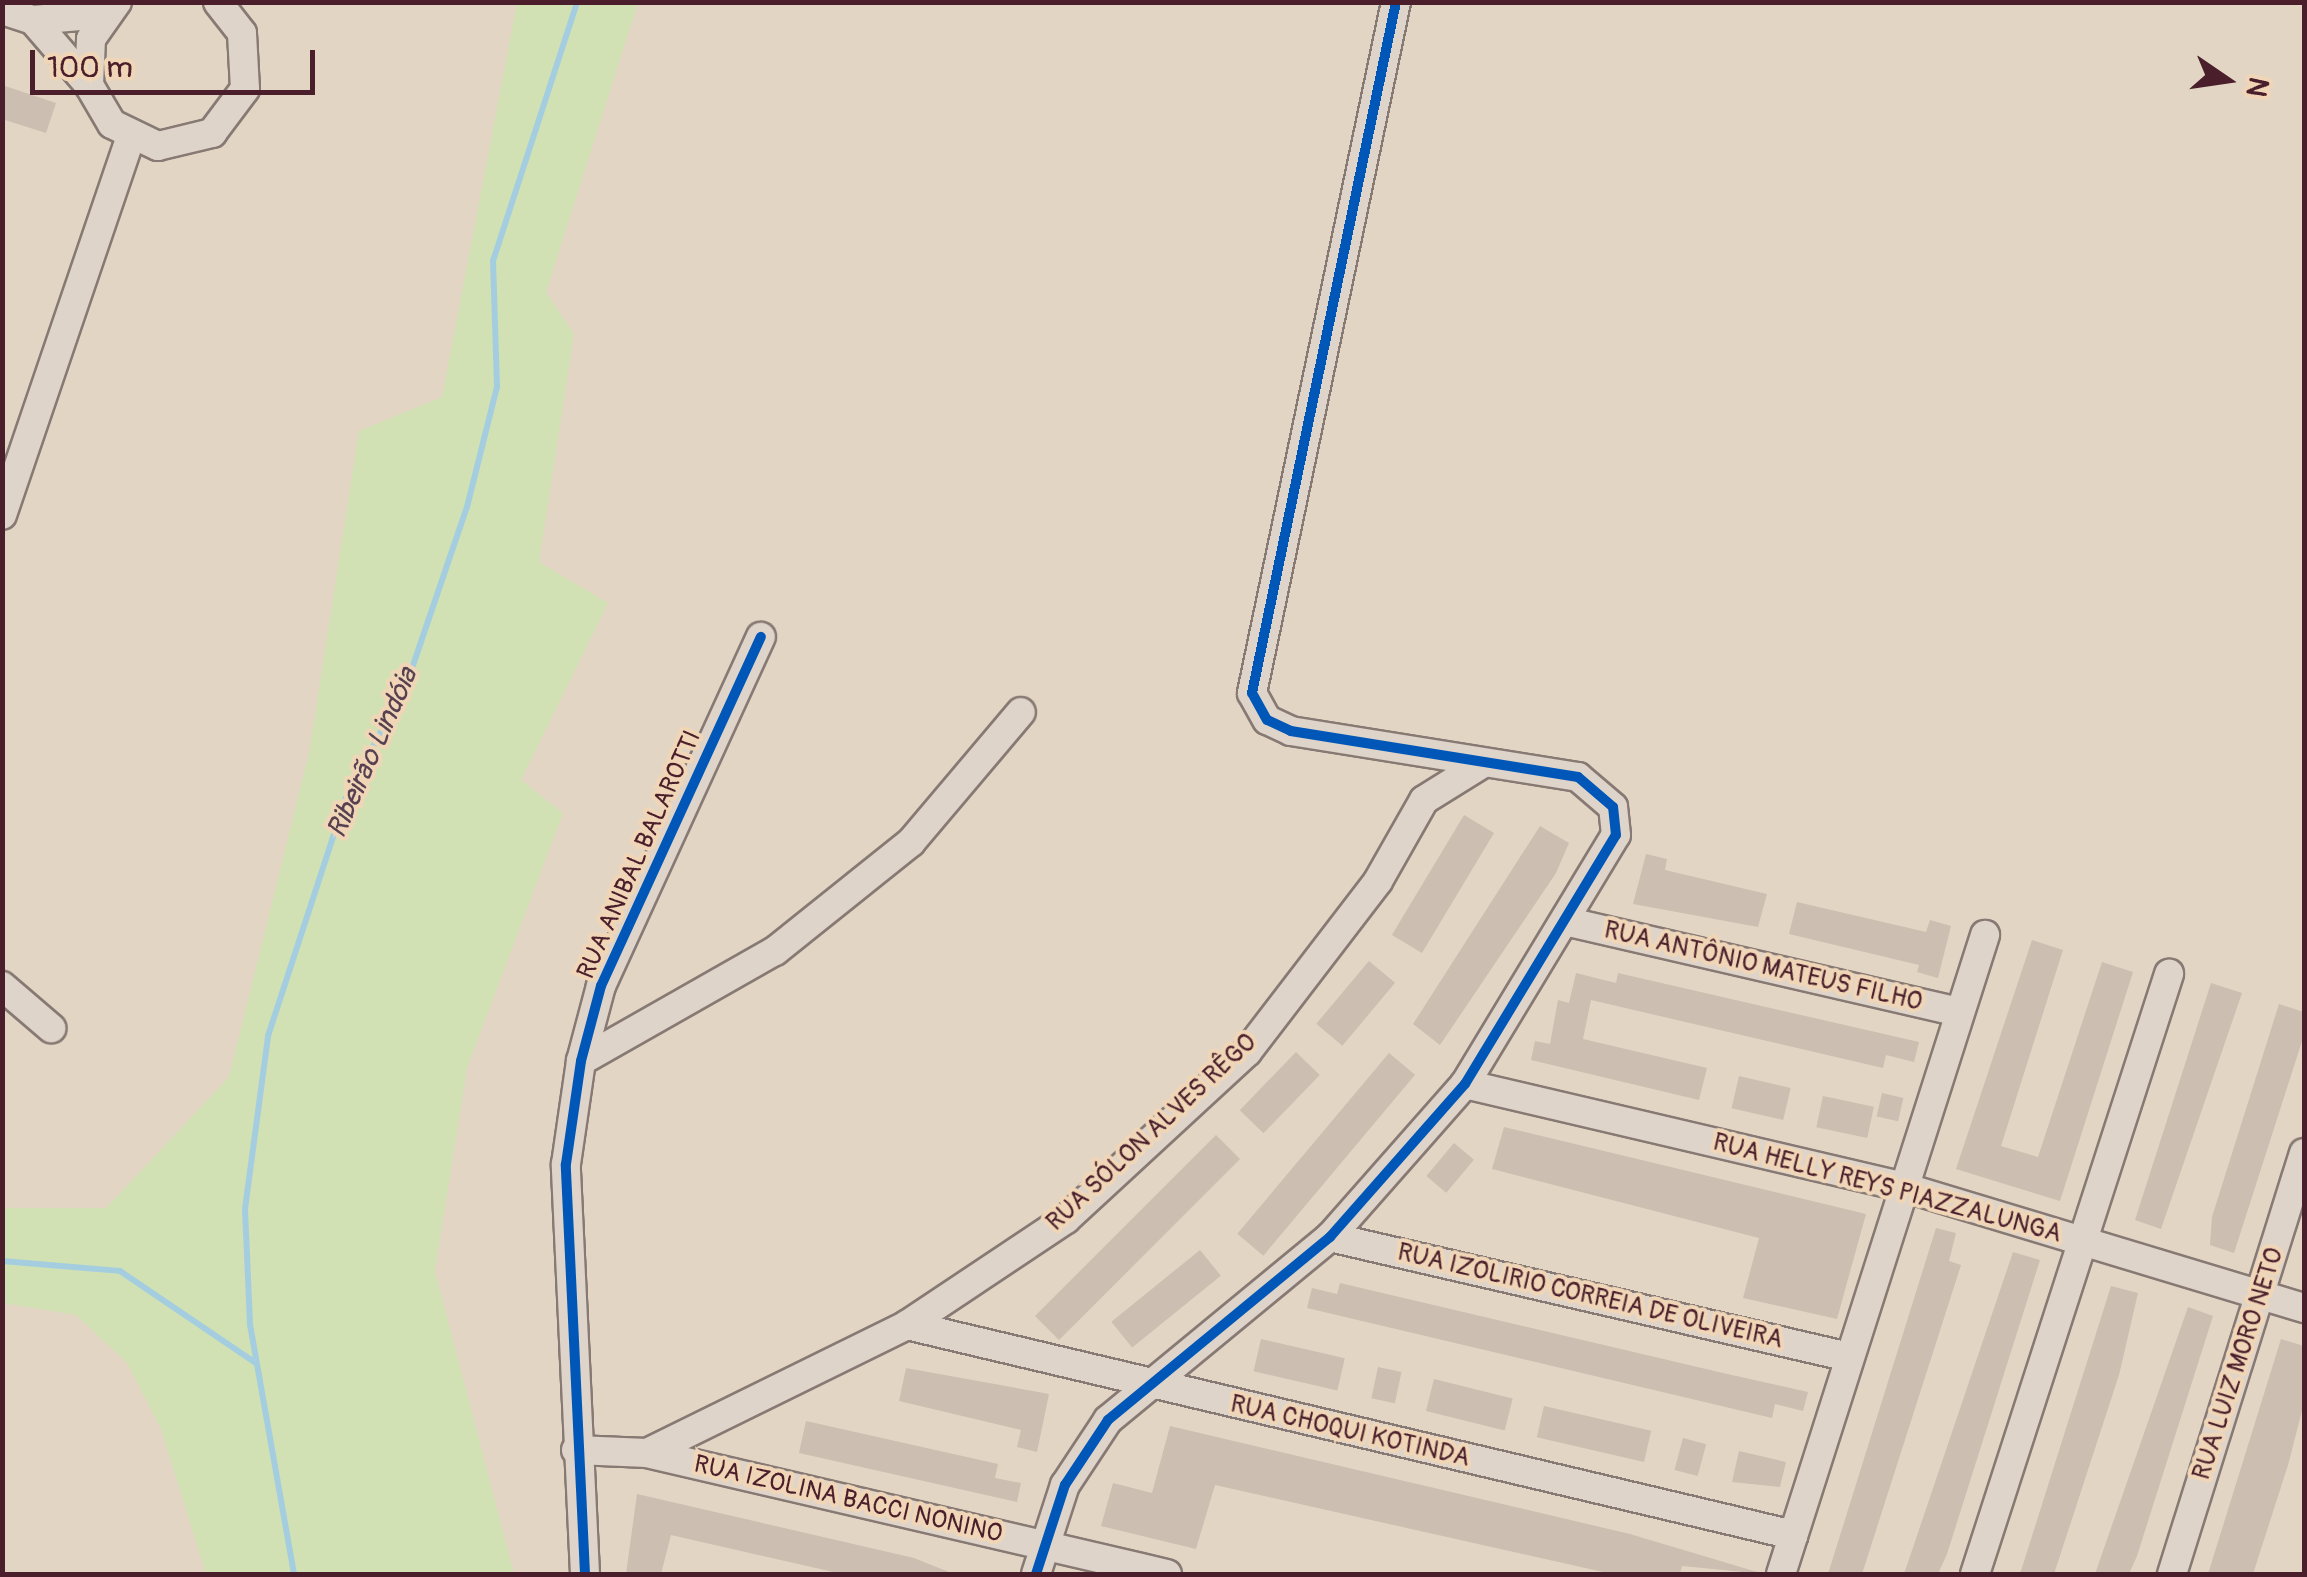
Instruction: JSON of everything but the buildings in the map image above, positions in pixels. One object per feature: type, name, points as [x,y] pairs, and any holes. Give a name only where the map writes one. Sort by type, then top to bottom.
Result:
[{"type":"street","points":[[1036,1574],[1066,1484],[1108,1420],[1330,1237],[1465,1084],[1569,922],[1616,836],[1613,807],[1578,777],[1480,765],[1290,731],[1267,720],[1252,693],[1396,2]]},
{"type":"street","points":[[33,20],[131,138],[186,144],[232,114],[248,61],[242,34],[219,3]]},
{"type":"street","points":[[89,85],[91,40],[111,8]]},
{"type":"street","points":[[2,10],[33,20],[111,8]]},
{"type":"street","points":[[2,515],[131,138]]},
{"type":"street","name":"RUA ANIBAL BALAROTTI","points":[[586,1574],[576,1450],[566,1164],[581,1061],[601,986],[761,637]]},
{"type":"street","points":[[581,1061],[776,951],[912,842],[1020,712]]},
{"type":"street","name":"RUA SÓLON ALVES RÊGO","points":[[576,1450],[646,1453],[908,1325],[1066,1219],[1247,1052],[1378,881],[1424,800],[1480,765]]},
{"type":"street","name":"RUA ANTÔNIO MATEUS FILHO","points":[[1569,922],[1958,1012]]},
{"type":"street","points":[[1780,1574],[1985,935]]},
{"type":"street","points":[[1975,1574],[2169,974]]},
{"type":"street","points":[[2,986],[51,1028]]},
{"type":"street","name":"RUA HELLY REYS PIAZZALUNGA","points":[[1465,1084],[1903,1187],[2304,1308]]},
{"type":"street","name":"RUA LUIZ MORO NETO","points":[[2172,1574],[2304,1154]]},
{"type":"street","name":"RUA IZOLIRIO CORREIA DE OLIVEIRA","points":[[1330,1237],[1849,1358]]},
{"type":"street","name":"RUA CHOQUI KOTINDA","points":[[908,1325],[1793,1535]]},
{"type":"street","name":"RUA IZOLINA BACCI NONINO","points":[[646,1453],[1167,1574]]},
{"type":"green space","points":[[517,3],[638,3],[546,292],[574,334],[539,562],[608,603],[521,780],[563,813],[467,1068],[435,1271],[514,1574],[206,1574],[161,1429],[127,1363],[76,1315],[3,1303],[3,1208],[106,1208],[229,1077],[309,753],[359,431],[442,397]]},
{"type":"waterway","name":"Ribeirão Lindóia","points":[[294,1574],[250,1324],[245,1209],[268,1036],[346,798],[408,680],[467,507],[497,387],[493,261],[577,2]]},
{"type":"waterway","points":[[2,1261],[120,1271],[256,1363]]},
{"type":"cycle path","points":[[1036,1574],[1065,1485],[1108,1420],[1330,1237],[1465,1084],[1616,835],[1613,807],[1578,777],[1291,731],[1267,720],[1252,693],[1396,2]]},
{"type":"cycle path","points":[[585,1574],[566,1164],[581,1061],[601,986],[761,637]]}]
